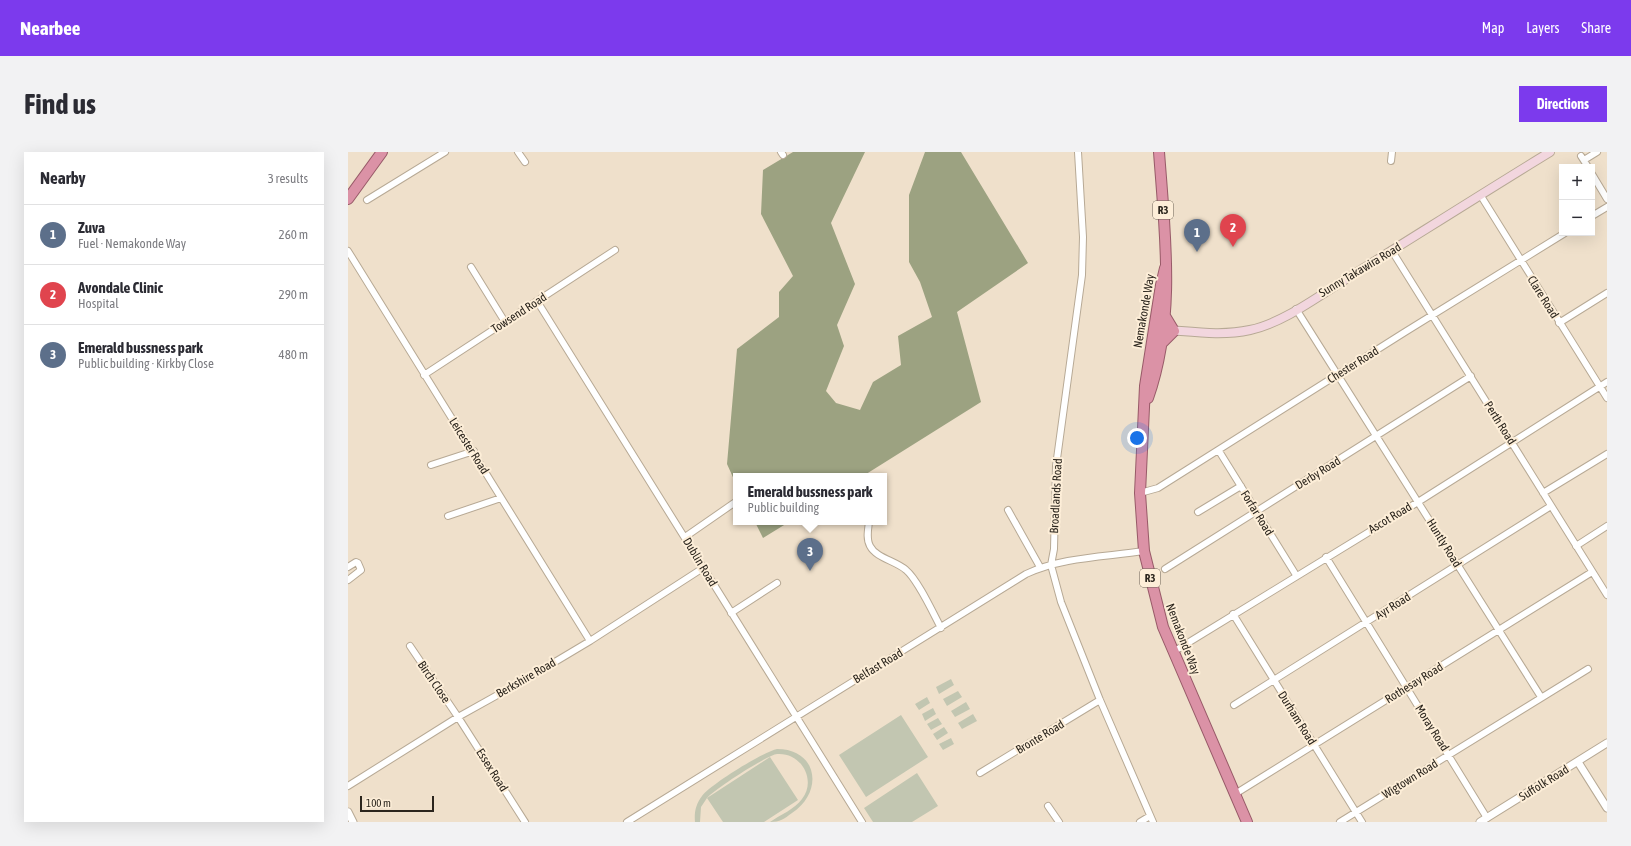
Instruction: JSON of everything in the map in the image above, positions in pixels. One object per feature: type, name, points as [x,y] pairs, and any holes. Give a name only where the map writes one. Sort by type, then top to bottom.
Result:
[{"type":"highway","points":[[348,199],[382,152]]},
{"type":"highway","name":"Nemakonde Way","points":[[1145,407],[1152,385],[1164,330],[1167,285],[1159,152]]},
{"type":"highway","name":"Nemakonde Way","points":[[1165,268],[1164,330],[1145,380],[1145,407],[1140,463],[1140,493],[1144,551],[1159,615],[1173,652],[1247,822]]},
{"type":"main road","name":"Sunny Takawira Road","points":[[1164,330],[1237,333],[1263,326],[1296,309],[1392,251],[1550,152]]},
{"type":"street","points":[[367,200],[445,152]]},
{"type":"street","points":[[518,152],[525,162]]},
{"type":"street","name":"Broadlands Road","points":[[1078,152],[1083,237],[1082,275],[1056,466],[1054,549],[1051,565],[1061,602],[1100,700],[1153,822]]},
{"type":"street","points":[[1391,161],[1392,152]]},
{"type":"street","points":[[1586,164],[1582,158],[1597,152]]},
{"type":"street","points":[[1595,179],[1607,199]]},
{"type":"street","name":"Clare Road","points":[[1481,196],[1520,261],[1607,398]]},
{"type":"street","points":[[1595,214],[1607,207]]},
{"type":"street","name":"Chester Road","points":[[1140,493],[1158,488],[1167,481],[1219,451],[1336,375],[1560,236]]},
{"type":"street","name":"Towsend Road","points":[[424,375],[615,250]]},
{"type":"street","name":"Leicester Road","points":[[348,251],[424,375],[474,451],[501,498],[590,641]]},
{"type":"street","name":"Perth Road","points":[[1392,251],[1607,595]]},
{"type":"street","points":[[471,267],[505,322]]},
{"type":"street","points":[[1559,323],[1607,293]]},
{"type":"street","name":"Dublin Road","points":[[537,301],[862,822]]},
{"type":"street","name":"Huntly Road","points":[[1296,309],[1336,375],[1541,697]]},
{"type":"street","name":"Derby Road","points":[[1165,569],[1471,376]]},
{"type":"street","name":"Ascot Road","points":[[1173,652],[1296,575],[1418,502],[1607,382]]},
{"type":"street","points":[[431,465],[474,451]]},
{"type":"street","name":"Forfar Road","points":[[1219,451],[1296,575]]},
{"type":"street","points":[[1543,493],[1607,454]]},
{"type":"street","points":[[1198,512],[1241,486]]},
{"type":"street","points":[[448,516],[501,498]]},
{"type":"street","points":[[685,538],[733,504]]},
{"type":"street","name":"Ayr Road","points":[[1234,705],[1551,506]]},
{"type":"street","points":[[1008,510],[1040,567]]},
{"type":"street","points":[[869,525],[868,533],[870,546],[873,551],[900,566],[911,575],[941,628]]},
{"type":"street","points":[[1576,546],[1607,526]]},
{"type":"street","name":"Belfast Road","points":[[627,822],[1026,574],[1040,567],[1065,562],[1144,551]]},
{"type":"street","name":"Moray Road","points":[[1326,557],[1487,818]]},
{"type":"street","points":[[348,567],[356,562],[361,570],[348,580]]},
{"type":"street","name":"Berkshire Road","points":[[348,786],[458,717],[590,641],[703,568]]},
{"type":"street","name":"Rothesay Road","points":[[1235,794],[1315,746],[1592,572]]},
{"type":"street","points":[[731,613],[777,582]]},
{"type":"street","name":"Durham Road","points":[[1233,614],[1362,822]]},
{"type":"street","name":"Birch Close","points":[[410,646],[458,717]]},
{"type":"street","name":"Wigtown Road","points":[[1340,822],[1588,669]]},
{"type":"street","name":"Bronte Road","points":[[980,773],[1100,700]]},
{"type":"street","name":"Essex Road","points":[[458,717],[525,822]]},
{"type":"street","name":"Suffolk Road","points":[[1480,822],[1607,743]]},
{"type":"street","points":[[1578,762],[1607,808]]},
{"type":"street","points":[[1048,806],[1059,822]]},
{"type":"street","points":[[348,812],[353,822]]},
{"type":"street","points":[[1140,822],[1150,816]]},
{"type":"green space","points":[[793,152],[865,152],[831,223],[855,284],[837,325],[844,346],[826,391],[836,403],[860,410],[873,382],[901,365],[898,336],[932,317],[920,282],[909,262],[909,195],[925,152],[961,152],[1028,263],[957,312],[981,402],[868,473],[733,473],[733,477],[727,464],[737,349],[779,317],[779,292],[793,276],[761,214],[763,170]]},
{"type":"green space","points":[[756,525],[784,525],[763,538]]},
{"type":"green space","points":[[951,679],[954,685],[939,694],[936,687]]},
{"type":"green space","points":[[958,691],[962,697],[947,706],[943,699]]},
{"type":"green space","points":[[927,697],[930,703],[919,710],[915,704]]},
{"type":"green space","points":[[966,702],[970,709],[955,717],[951,711]]},
{"type":"green space","points":[[933,708],[936,714],[925,721],[922,714]]},
{"type":"green space","points":[[973,714],[977,721],[962,729],[958,723]]},
{"type":"green space","points":[[901,715],[928,757],[866,797],[839,755]]},
{"type":"green space","points":[[938,718],[942,724],[931,730],[927,724]]},
{"type":"green space","points":[[944,727],[948,733],[937,740],[933,734]]},
{"type":"green space","points":[[951,738],[954,744],[943,750],[939,744]]},
{"type":"green space","points":[[777,749],[791,751],[801,756],[808,764],[812,773],[812,784],[809,794],[802,804],[782,820],[770,822],[799,803],[806,792],[808,784],[807,776],[799,762],[786,755],[777,754],[763,760],[730,780],[707,798],[701,807],[700,822],[695,822],[695,811],[698,802],[707,791],[749,762]]},
{"type":"green space","points":[[770,757],[798,800],[764,822],[723,822],[707,798]]},
{"type":"green space","points":[[917,773],[938,806],[912,822],[873,822],[864,808]]},
{"type":"place","name":"Avondale Clinic","points":[[1233,247]]},
{"type":"place","name":"Zuva","points":[[1197,252]]},
{"type":"place","name":"Emerald bussness park","points":[[810,571]]}]
